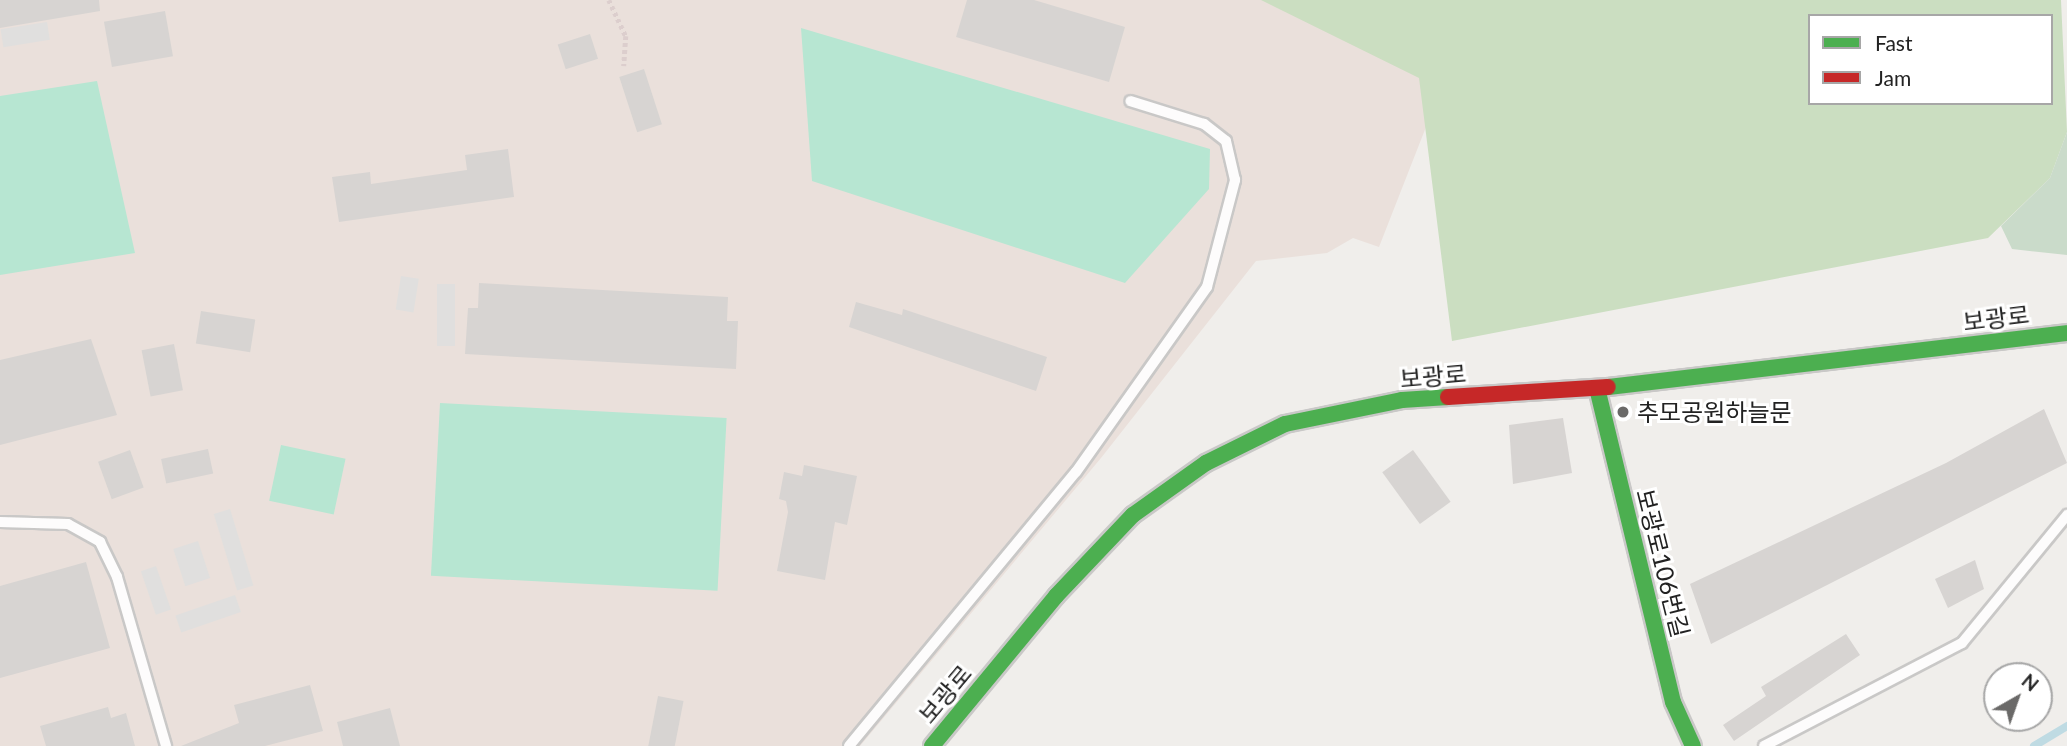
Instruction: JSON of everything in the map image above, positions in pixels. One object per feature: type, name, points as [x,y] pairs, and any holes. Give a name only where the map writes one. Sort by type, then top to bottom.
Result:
[{"type":"main road","name":"보광로","points":[[932,746],[1056,596],[1133,515],[1206,463],[1285,424],[1402,400],[1597,388],[2067,333]]},
{"type":"main road","name":"보광로106번길","points":[[1597,388],[1673,702],[1693,746]]},
{"type":"lane","points":[[849,746],[1076,472],[1207,287],[1235,180],[1226,141],[1204,124],[1130,101]]},
{"type":"lane","points":[[1764,746],[1962,643],[2067,514]]},
{"type":"lane","points":[[0,522],[68,524],[100,542],[117,577],[166,746]]},
{"type":"path","points":[[609,0],[626,36],[624,66]]},
{"type":"shaded area","points":[[0,0],[1434,0],[1435,104],[1379,247],[1353,238],[1327,253],[1256,261],[1101,458],[860,746],[0,746]]},
{"type":"shaded area","points":[[47,22],[50,40],[3,47],[1,29]]},
{"type":"shaded area","points":[[401,276],[419,279],[413,312],[396,310]]},
{"type":"shaded area","points":[[437,284],[455,284],[455,346],[437,346]]},
{"type":"shaded area","points":[[230,509],[253,586],[237,590],[214,514]]},
{"type":"shaded area","points":[[198,541],[210,578],[185,586],[173,549]]},
{"type":"shaded area","points":[[156,566],[171,609],[156,615],[141,571]]},
{"type":"shaded area","points":[[235,595],[241,612],[181,633],[175,616]]},
{"type":"green space","points":[[1261,0],[2061,0],[2067,132],[2050,178],[1988,238],[1452,341],[1419,78]]},
{"type":"green space","points":[[801,28],[1210,149],[1209,189],[1125,283],[812,181]]},
{"type":"green space","points":[[97,81],[135,253],[0,275],[0,96]]},
{"type":"green space","points":[[2067,132],[2067,255],[2012,249],[2001,226],[2050,178]]},
{"type":"green space","points":[[440,403],[727,418],[718,591],[431,576]]},
{"type":"green space","points":[[281,445],[346,459],[334,514],[269,501]]},
{"type":"building","points":[[0,0],[99,0],[100,11],[0,28]]},
{"type":"building","points":[[967,0],[1034,0],[1125,27],[1109,82],[956,37]]},
{"type":"building","points":[[165,11],[173,56],[112,67],[104,22]]},
{"type":"building","points":[[590,34],[598,59],[566,69],[558,45]]},
{"type":"building","points":[[644,69],[662,124],[637,132],[619,77]]},
{"type":"building","points":[[508,149],[514,197],[339,222],[332,177],[370,172],[371,184],[467,170],[465,155]]},
{"type":"building","points":[[479,283],[728,297],[727,321],[738,321],[736,369],[465,354],[468,308],[478,308]]},
{"type":"building","points":[[856,302],[902,315],[903,309],[1047,357],[1036,391],[849,327]]},
{"type":"building","points":[[201,311],[255,320],[250,352],[196,344]]},
{"type":"building","points":[[91,339],[117,415],[0,445],[0,360]]},
{"type":"building","points":[[174,344],[183,390],[151,396],[142,350]]},
{"type":"building","points":[[2044,409],[2067,463],[1711,644],[1690,584],[1946,463]]},
{"type":"building","points":[[1563,418],[1572,473],[1513,484],[1509,425]]},
{"type":"building","points":[[208,449],[213,473],[166,483],[161,459]]},
{"type":"building","points":[[130,450],[144,488],[112,499],[98,462]]},
{"type":"building","points":[[1413,450],[1451,502],[1420,524],[1382,472]]},
{"type":"building","points":[[804,465],[857,476],[847,525],[835,522],[825,580],[777,571],[788,512],[786,501],[779,499],[784,472],[802,476]]},
{"type":"building","points":[[1975,560],[1984,589],[1948,608],[1935,579]]},
{"type":"building","points":[[86,562],[110,648],[0,678],[0,586]]},
{"type":"building","points":[[1846,634],[1860,655],[1734,741],[1723,725],[1766,696],[1761,687]]},
{"type":"building","points":[[310,685],[323,731],[265,746],[181,746],[239,723],[234,705]]},
{"type":"building","points":[[658,696],[684,701],[675,746],[648,746]]},
{"type":"building","points":[[108,707],[111,718],[126,713],[135,746],[46,746],[40,726]]},
{"type":"building","points":[[390,708],[400,746],[343,746],[337,722]]},
{"type":"waterway","points":[[2034,746],[2067,726]]},
{"type":"traffic: fast","points":[[1608,387],[2067,333]]},
{"type":"traffic: fast","points":[[1597,388],[1673,702],[1693,746]]},
{"type":"traffic: fast","points":[[932,746],[1056,596],[1133,515],[1206,463],[1285,424],[1402,400],[1448,397]]},
{"type":"traffic: jam","points":[[1448,397],[1608,387]]},
{"type":"place","name":"추모공원하늘문","points":[[1623,412]]}]
